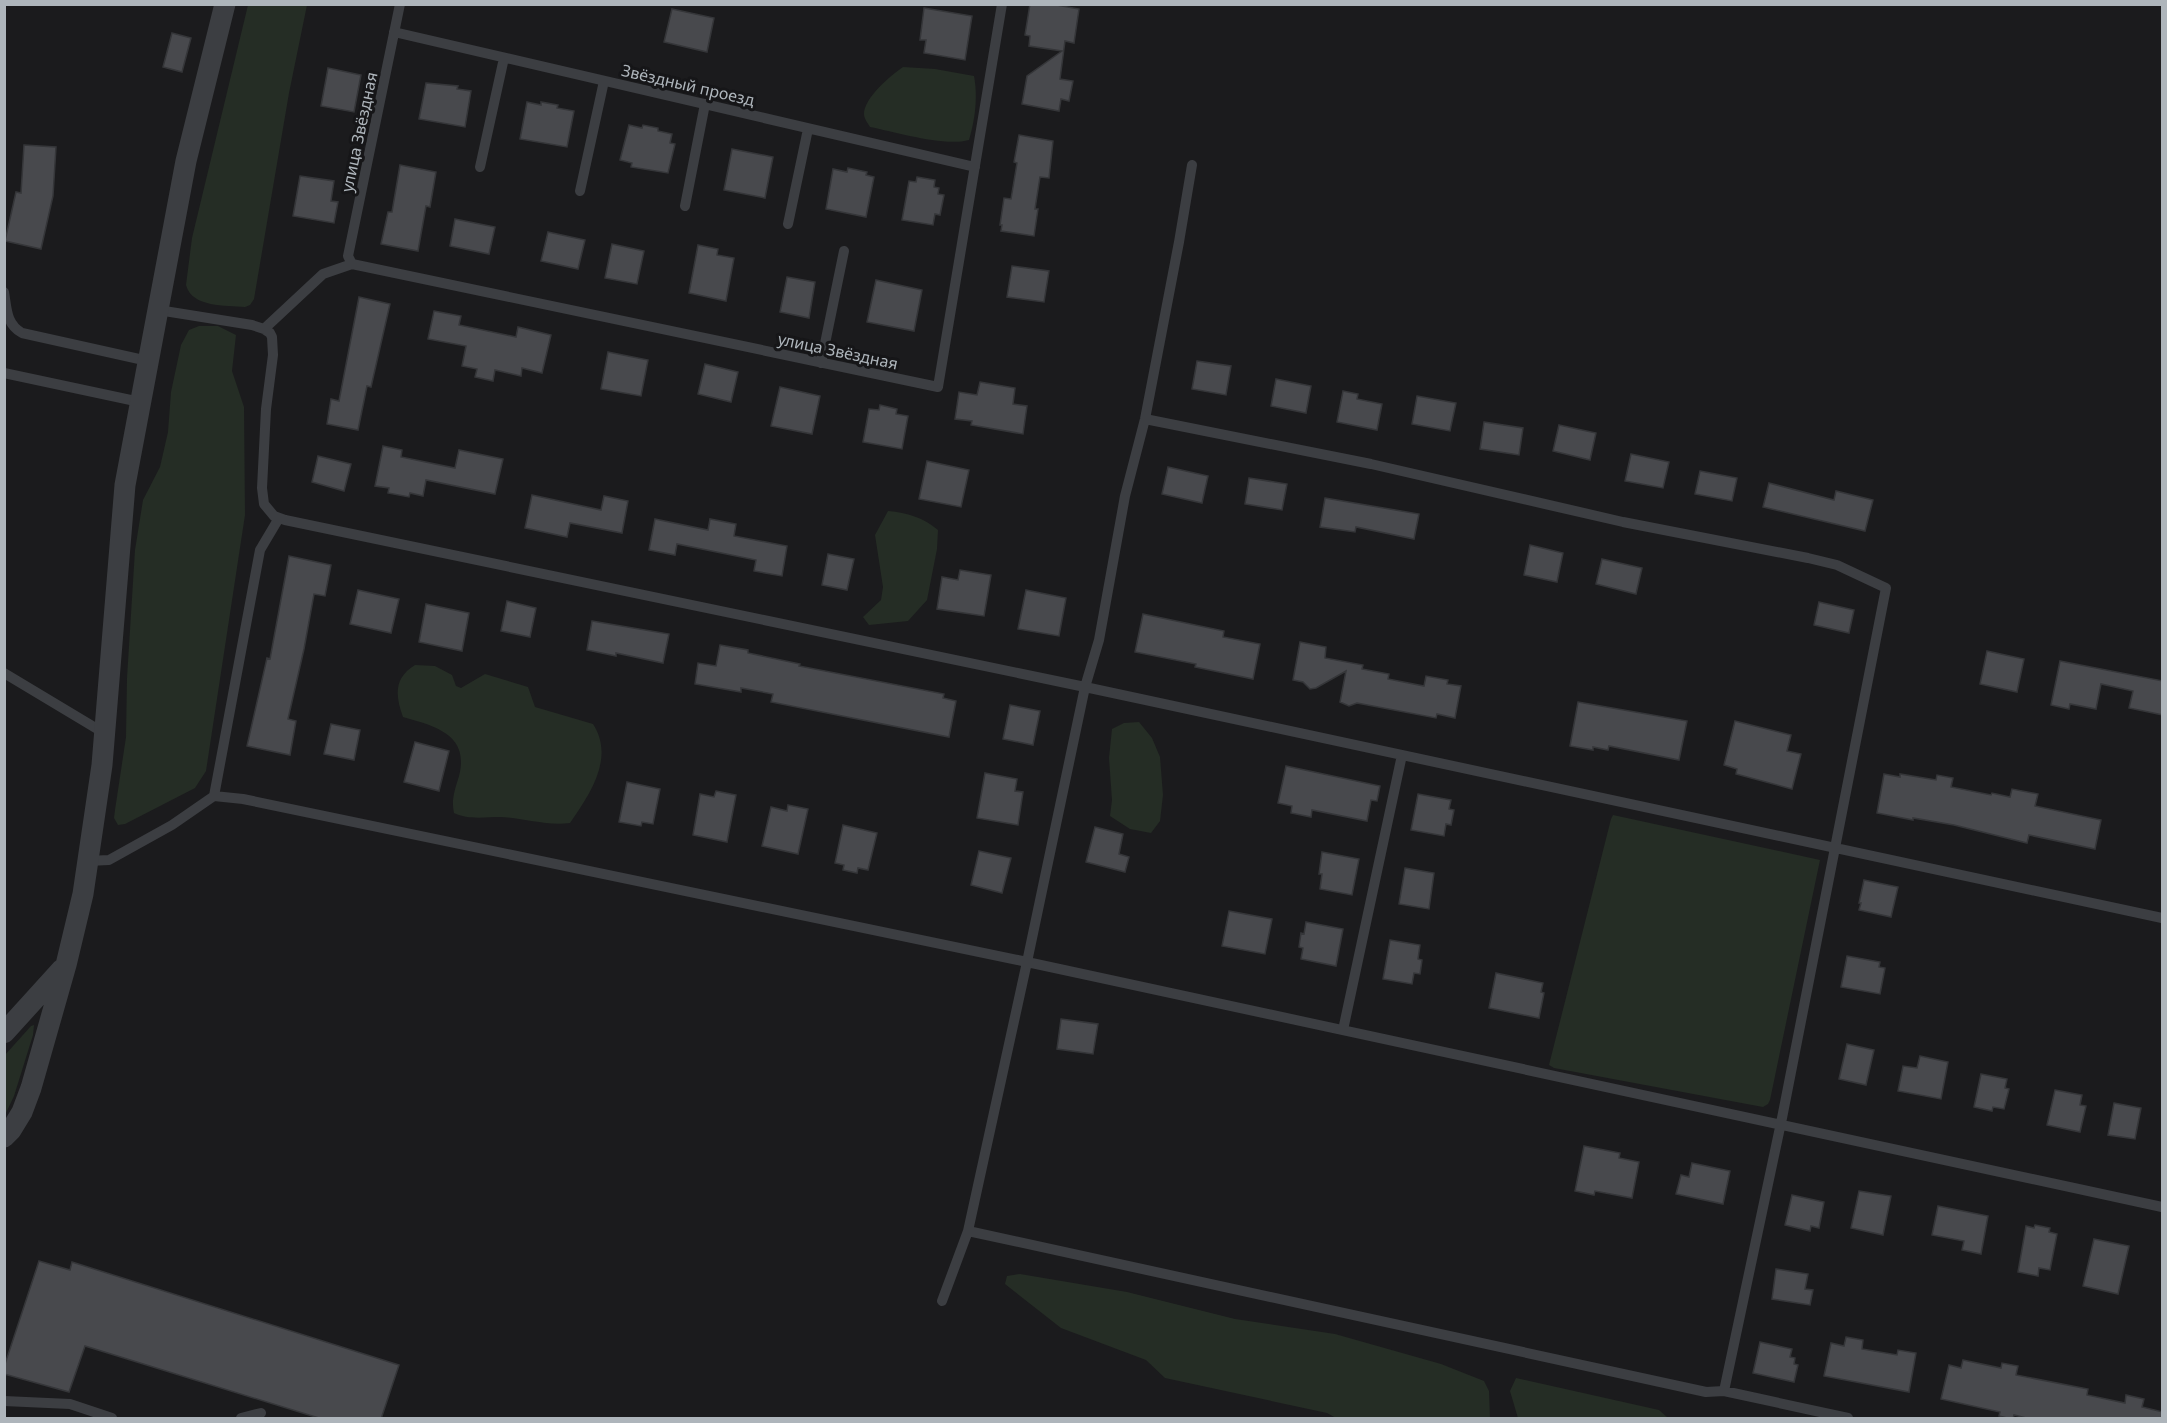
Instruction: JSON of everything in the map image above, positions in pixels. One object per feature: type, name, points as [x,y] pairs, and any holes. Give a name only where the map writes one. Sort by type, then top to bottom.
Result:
[{"type":"street","points":[[4,1137],[22,1112],[31,1089],[83,894],[102,765],[125,485],[186,161],[225,4]]},
{"type":"street","points":[[4,1033],[66,964]]},
{"type":"lane","name":"улица Звёздная","points":[[400,4],[348,256],[352,264],[938,387],[1002,4]]},
{"type":"lane","name":"Звёздный проезд","points":[[394,32],[975,167]]},
{"type":"lane","points":[[480,167],[504,58]]},
{"type":"lane","points":[[580,191],[604,81]]},
{"type":"lane","points":[[685,206],[705,104]]},
{"type":"lane","points":[[788,224],[808,129]]},
{"type":"lane","points":[[942,1301],[968,1231],[1084,687],[1099,640],[1125,496],[1145,419],[1192,165]]},
{"type":"lane","points":[[821,363],[844,251]]},
{"type":"lane","points":[[264,329],[323,274],[352,264]]},
{"type":"lane","points":[[4,292],[10,322],[22,333],[148,361]]},
{"type":"lane","points":[[158,310],[252,325],[264,329],[272,337],[273,355],[266,409],[262,488],[264,504],[274,516],[279,518],[1084,687],[2163,918]]},
{"type":"lane","points":[[4,373],[140,402]]},
{"type":"lane","points":[[1145,419],[1371,464],[1623,522],[1808,558],[1837,565],[1886,588],[1781,1125],[1724,1392]]},
{"type":"lane","points":[[214,796],[260,550],[279,518]]},
{"type":"lane","points":[[4,673],[104,733]]},
{"type":"lane","points":[[1343,1030],[1402,755]]},
{"type":"lane","points":[[88,861],[109,860],[172,825],[214,796],[243,799],[1027,962],[2163,1207]]},
{"type":"lane","points":[[968,1231],[1706,1392],[1724,1392],[1848,1419]]},
{"type":"lane","points":[[4,1401],[70,1404],[112,1419]]},
{"type":"lane","points":[[241,1419],[261,1413]]},
{"type":"shaded area","points":[[248,5],[307,5],[289,93],[254,299],[250,305],[245,307],[202,302],[189,292],[186,285],[192,238]]},
{"type":"shaded area","points":[[903,67],[935,69],[974,76],[975,108],[969,140],[947,142],[870,127],[864,114],[868,101],[885,81]]},
{"type":"shaded area","points":[[199,326],[218,326],[236,335],[232,371],[244,407],[245,515],[206,771],[195,788],[125,824],[118,825],[114,818],[126,737],[127,678],[135,550],[143,500],[160,467],[168,432],[171,392],[181,345],[189,330]]},
{"type":"shaded area","points":[[888,511],[914,516],[938,530],[937,549],[927,600],[908,621],[869,625],[863,617],[881,600],[883,587],[875,535]]},
{"type":"shaded area","points":[[415,665],[435,666],[452,675],[456,686],[461,688],[485,674],[528,687],[535,707],[593,724],[602,750],[601,763],[592,788],[570,823],[471,817],[454,813],[453,799],[461,762],[459,750],[447,734],[403,717],[400,709],[398,688],[400,681]]},
{"type":"shaded area","points":[[1139,722],[1152,738],[1160,757],[1163,795],[1160,821],[1151,833],[1130,829],[1110,816],[1112,800],[1109,758],[1112,729],[1124,723]]},
{"type":"shaded area","points":[[1613,815],[1820,860],[1770,1100],[1763,1107],[1554,1068],[1549,1065]]},
{"type":"shaded area","points":[[34,1025],[14,1096],[5,1115],[5,1055]]},
{"type":"shaded area","points":[[1020,1274],[1127,1292],[1235,1319],[1335,1334],[1441,1364],[1484,1381],[1489,1391],[1490,1418],[1336,1418],[1327,1413],[1165,1378],[1146,1360],[1061,1328],[1005,1284],[1007,1276]]},
{"type":"shaded area","points":[[1516,1378],[1659,1410],[1668,1418],[1518,1418],[1510,1391]]},
{"type":"building","points":[[1030,4],[1051,4],[1079,9],[1074,43],[1065,41],[1060,79],[1073,81],[1069,101],[1061,99],[1059,111],[1022,104],[1027,76],[1062,51],[1029,46],[1030,36],[1025,35]]},
{"type":"building","points":[[924,8],[972,16],[965,60],[924,53],[926,40],[920,40]]},
{"type":"building","points":[[672,9],[714,18],[707,52],[664,42]]},
{"type":"building","points":[[172,33],[191,38],[182,72],[163,67]]},
{"type":"building","points":[[328,68],[361,75],[354,112],[321,106]]},
{"type":"building","points":[[426,83],[458,86],[457,89],[471,91],[465,127],[419,119]]},
{"type":"building","points":[[527,102],[558,105],[557,108],[574,111],[567,147],[520,139]]},
{"type":"building","points":[[629,125],[658,128],[658,131],[672,134],[670,143],[675,144],[668,173],[631,167],[632,163],[620,160]]},
{"type":"building","points":[[1019,135],[1053,141],[1049,178],[1040,177],[1034,236],[1001,231],[1002,225],[1000,225],[1004,198],[1011,199]]},
{"type":"building","points":[[24,145],[56,147],[53,196],[41,249],[5,241],[16,192],[21,193]]},
{"type":"building","points":[[732,149],[773,157],[765,198],[724,190]]},
{"type":"building","points":[[400,165],[436,172],[430,207],[426,206],[418,251],[381,244],[388,212],[392,212]]},
{"type":"building","points":[[848,168],[867,172],[866,175],[874,177],[866,217],[826,209],[833,169],[847,172]]},
{"type":"building","points":[[300,176],[334,181],[331,201],[338,202],[334,223],[293,216]]},
{"type":"building","points":[[917,177],[935,180],[934,187],[939,188],[938,194],[944,195],[940,215],[935,214],[933,225],[902,220],[909,181],[916,182]]},
{"type":"building","points":[[455,219],[495,227],[489,254],[450,246]]},
{"type":"building","points":[[548,232],[585,240],[578,269],[541,261]]},
{"type":"building","points":[[612,244],[644,251],[637,284],[605,278]]},
{"type":"building","points":[[698,245],[718,249],[717,255],[734,258],[726,301],[689,293]]},
{"type":"building","points":[[1012,266],[1049,271],[1044,302],[1007,297]]},
{"type":"building","points":[[787,277],[815,282],[809,318],[780,312]]},
{"type":"building","points":[[876,280],[922,290],[914,331],[867,322]]},
{"type":"building","points":[[359,297],[390,304],[371,387],[367,386],[358,430],[327,424],[331,399],[339,401]]},
{"type":"building","points":[[434,311],[461,316],[459,325],[516,337],[518,327],[551,335],[542,373],[522,368],[521,376],[495,370],[493,381],[475,377],[477,369],[462,366],[466,346],[428,339]]},
{"type":"building","points":[[608,352],[648,360],[641,396],[601,389]]},
{"type":"building","points":[[1197,361],[1231,366],[1226,395],[1192,389]]},
{"type":"building","points":[[705,364],[738,372],[731,402],[698,394]]},
{"type":"building","points":[[1276,379],[1311,386],[1306,413],[1271,406]]},
{"type":"building","points":[[980,382],[1015,388],[1013,404],[1027,406],[1023,434],[971,425],[972,421],[955,419],[959,392],[977,395]]},
{"type":"building","points":[[780,387],[820,396],[812,434],[771,426]]},
{"type":"building","points":[[1343,391],[1358,394],[1357,399],[1382,404],[1377,430],[1337,422]]},
{"type":"building","points":[[1417,396],[1456,403],[1450,431],[1412,424]]},
{"type":"building","points":[[880,405],[897,409],[896,414],[908,416],[902,449],[863,442],[869,409],[879,410]]},
{"type":"building","points":[[1484,422],[1523,428],[1519,455],[1480,449]]},
{"type":"building","points":[[1559,425],[1596,433],[1590,460],[1553,451]]},
{"type":"building","points":[[383,446],[402,450],[401,457],[455,468],[459,450],[503,459],[495,494],[426,480],[423,496],[410,493],[409,497],[388,493],[389,488],[375,486]]},
{"type":"building","points":[[1631,454],[1669,462],[1663,488],[1625,481]]},
{"type":"building","points":[[318,456],[351,464],[344,491],[312,482]]},
{"type":"building","points":[[927,461],[969,470],[961,507],[919,499]]},
{"type":"building","points":[[1168,467],[1208,476],[1202,503],[1162,494]]},
{"type":"building","points":[[1700,471],[1737,478],[1732,501],[1695,494]]},
{"type":"building","points":[[1249,478],[1287,484],[1282,510],[1245,504]]},
{"type":"building","points":[[1769,483],[1834,500],[1836,491],[1873,500],[1865,531],[1763,507]]},
{"type":"building","points":[[532,495],[601,510],[604,496],[628,501],[622,533],[570,523],[567,537],[525,528]]},
{"type":"building","points":[[1325,498],[1419,514],[1414,539],[1356,527],[1355,532],[1320,527]]},
{"type":"building","points":[[655,519],[708,530],[710,519],[736,524],[734,536],[787,546],[782,576],[754,571],[756,560],[677,544],[675,555],[649,550]]},
{"type":"building","points":[[1530,545],[1563,553],[1557,582],[1524,575]]},
{"type":"building","points":[[828,554],[854,559],[847,590],[822,585]]},
{"type":"building","points":[[289,556],[331,565],[325,596],[314,594],[288,719],[296,721],[290,755],[247,746],[267,658],[270,659]]},
{"type":"building","points":[[1602,559],[1642,568],[1636,594],[1596,584]]},
{"type":"building","points":[[960,570],[991,575],[984,616],[937,609],[942,577],[958,580]]},
{"type":"building","points":[[358,590],[399,599],[391,633],[350,624]]},
{"type":"building","points":[[1026,590],[1066,598],[1059,636],[1018,629]]},
{"type":"building","points":[[507,601],[536,608],[530,637],[501,631]]},
{"type":"building","points":[[1819,602],[1854,610],[1849,633],[1814,625]]},
{"type":"building","points":[[426,604],[469,613],[462,651],[419,642]]},
{"type":"building","points":[[1143,614],[1224,631],[1223,637],[1260,644],[1253,679],[1195,667],[1196,664],[1135,652]]},
{"type":"building","points":[[592,621],[669,634],[663,663],[616,653],[616,656],[587,650]]},
{"type":"building","points":[[1300,642],[1326,647],[1325,658],[1363,665],[1362,669],[1389,674],[1388,679],[1424,686],[1426,676],[1448,680],[1447,684],[1461,686],[1455,718],[1437,714],[1436,718],[1357,703],[1349,706],[1340,702],[1346,671],[1310,689],[1303,682],[1293,680]]},
{"type":"building","points":[[720,645],[748,650],[748,653],[800,664],[799,666],[944,694],[943,698],[956,701],[949,737],[771,702],[773,694],[741,688],[741,692],[695,684],[698,663],[716,666]]},
{"type":"building","points":[[1987,651],[2024,659],[2017,692],[1980,684]]},
{"type":"building","points":[[2060,661],[2163,681],[2163,715],[2129,708],[2133,691],[2101,684],[2096,709],[2070,704],[2069,709],[2051,705]]},
{"type":"building","points":[[1578,702],[1687,721],[1679,760],[1609,746],[1608,750],[1593,747],[1593,750],[1570,746]]},
{"type":"building","points":[[1010,705],[1040,711],[1033,745],[1003,739]]},
{"type":"building","points":[[1735,721],[1791,735],[1787,751],[1801,754],[1792,789],[1736,774],[1737,769],[1724,765]]},
{"type":"building","points":[[331,724],[360,730],[354,760],[324,754]]},
{"type":"building","points":[[415,742],[449,751],[439,791],[404,782]]},
{"type":"building","points":[[1286,766],[1380,786],[1377,801],[1371,800],[1367,821],[1312,810],[1311,817],[1291,813],[1292,806],[1278,803]]},
{"type":"building","points":[[985,773],[1017,779],[1015,791],[1023,792],[1018,825],[977,818]]},
{"type":"building","points":[[1884,774],[1900,777],[1900,774],[1936,780],[1937,775],[1953,778],[1951,787],[1991,795],[1992,793],[2010,797],[2012,789],[2038,794],[2035,806],[2101,820],[2095,849],[2029,835],[2027,843],[1954,825],[1877,813]]},
{"type":"building","points":[[627,782],[660,789],[653,824],[642,822],[641,826],[619,822]]},
{"type":"building","points":[[716,791],[736,795],[727,842],[693,835],[700,794],[714,797]]},
{"type":"building","points":[[1418,794],[1451,800],[1449,809],[1454,810],[1451,825],[1446,824],[1444,836],[1411,830]]},
{"type":"building","points":[[788,805],[808,809],[798,854],[762,846],[771,807],[787,811]]},
{"type":"building","points":[[843,825],[877,833],[868,870],[858,868],[857,873],[843,870],[844,865],[835,863]]},
{"type":"building","points":[[1095,827],[1123,834],[1119,854],[1129,857],[1125,872],[1086,862]]},
{"type":"building","points":[[979,851],[1011,858],[1002,893],[971,885]]},
{"type":"building","points":[[1322,852],[1359,859],[1352,895],[1320,889],[1322,874],[1319,874]]},
{"type":"building","points":[[1405,868],[1434,873],[1429,909],[1399,904]]},
{"type":"building","points":[[1864,880],[1898,887],[1891,917],[1859,910]]},
{"type":"building","points":[[1229,911],[1272,919],[1265,954],[1222,946]]},
{"type":"building","points":[[1306,922],[1343,929],[1336,966],[1301,959],[1303,948],[1299,947],[1301,933],[1304,934]]},
{"type":"building","points":[[1390,940],[1420,945],[1418,959],[1422,960],[1420,974],[1414,973],[1412,984],[1383,979]]},
{"type":"building","points":[[1847,956],[1880,962],[1879,967],[1885,968],[1880,994],[1841,987]]},
{"type":"building","points":[[1496,973],[1543,983],[1541,992],[1544,993],[1539,1018],[1489,1008]]},
{"type":"building","points":[[1061,1019],[1098,1024],[1093,1054],[1057,1049]]},
{"type":"building","points":[[1847,1044],[1874,1050],[1866,1085],[1839,1079]]},
{"type":"building","points":[[1920,1056],[1948,1062],[1941,1099],[1898,1091],[1903,1066],[1917,1068]]},
{"type":"building","points":[[1981,1074],[2007,1079],[2005,1088],[2009,1089],[2004,1109],[1993,1107],[1992,1111],[1974,1107]]},
{"type":"building","points":[[2055,1090],[2082,1095],[2080,1105],[2086,1106],[2080,1132],[2047,1125]]},
{"type":"building","points":[[2114,1103],[2141,1108],[2135,1139],[2108,1135]]},
{"type":"building","points":[[1584,1146],[1620,1153],[1619,1158],[1639,1162],[1632,1198],[1595,1191],[1594,1195],[1575,1191]]},
{"type":"building","points":[[1692,1163],[1730,1171],[1723,1204],[1676,1194],[1681,1175],[1689,1177]]},
{"type":"building","points":[[1859,1191],[1891,1196],[1883,1235],[1851,1228]]},
{"type":"building","points":[[1792,1195],[1824,1202],[1819,1228],[1811,1226],[1810,1231],[1785,1225]]},
{"type":"building","points":[[1938,1206],[1988,1216],[1981,1254],[1962,1250],[1964,1241],[1932,1235]]},
{"type":"building","points":[[2035,1225],[2050,1228],[2049,1232],[2057,1234],[2050,1270],[2039,1268],[2038,1276],[2018,1272],[2026,1226],[2034,1228]]},
{"type":"building","points":[[2094,1239],[2129,1246],[2118,1294],[2083,1286]]},
{"type":"building","points":[[39,1261],[70,1270],[72,1262],[399,1365],[381,1419],[322,1419],[85,1346],[69,1392],[4,1374],[4,1367]]},
{"type":"building","points":[[1776,1269],[1808,1274],[1805,1289],[1813,1290],[1810,1305],[1772,1299]]},
{"type":"building","points":[[1846,1337],[1863,1340],[1862,1349],[1897,1355],[1898,1350],[1916,1353],[1909,1392],[1824,1376],[1831,1343],[1844,1346]]},
{"type":"building","points":[[1760,1342],[1792,1349],[1790,1357],[1795,1358],[1794,1364],[1798,1365],[1794,1382],[1753,1373]]},
{"type":"building","points":[[1963,1360],[2001,1368],[2002,1363],[2018,1366],[2016,1375],[2088,1389],[2087,1395],[2125,1403],[2126,1395],[2144,1399],[2142,1407],[2163,1412],[2163,1419],[2030,1419],[2014,1415],[2011,1419],[1999,1416],[2000,1412],[1941,1399],[1949,1365],[1961,1368]]}]
